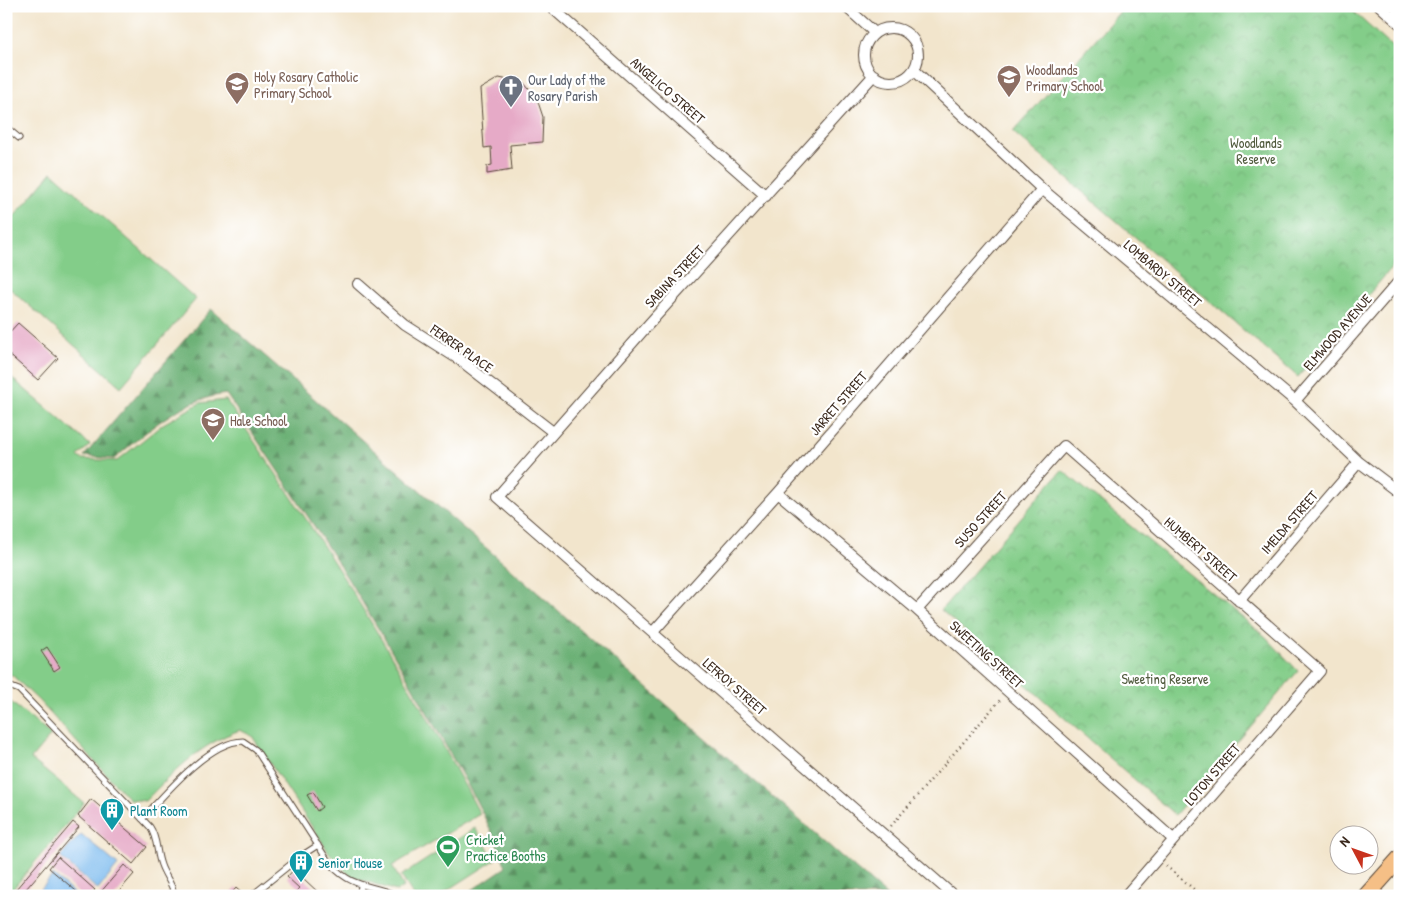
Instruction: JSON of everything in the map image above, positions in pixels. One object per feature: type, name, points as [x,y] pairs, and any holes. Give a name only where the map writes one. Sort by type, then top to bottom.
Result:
[{"type":"main road","points":[[1366,896],[1400,858]]},
{"type":"street","name":"ANGELICO STREET","points":[[550,6],[766,196]]},
{"type":"street","points":[[845,6],[875,33]]},
{"type":"street","points":[[1380,6],[1396,20],[1400,8]]},
{"type":"street","points":[[892,28],[909,34],[918,49],[918,57],[914,70],[907,77],[887,82],[874,75],[868,68],[864,53],[867,44],[875,33],[892,28]]},
{"type":"street","name":"LOMBARDY STREET","points":[[914,70],[1042,189],[1295,401],[1359,462],[1400,493]]},
{"type":"street","name":"SABINA STREET","points":[[497,497],[553,432],[874,75]]},
{"type":"street","name":"JARRET STREET","points":[[653,632],[778,493],[1042,189]]},
{"type":"street","name":"ELMWOOD AVENUE","points":[[1295,401],[1400,280]]},
{"type":"street","name":"FERRER PLACE","points":[[358,284],[405,325],[460,360],[553,432]]},
{"type":"street","name":"HUMBERT STREET","points":[[1064,446],[1320,672]]},
{"type":"street","name":"SUSO STREET","points":[[917,610],[1064,446]]},
{"type":"street","name":"IMELDA STREET","points":[[1239,600],[1359,462]]},
{"type":"street","name":"SWEETING STREET","points":[[778,493],[917,610],[1173,840]]},
{"type":"street","name":"LEFROY STREET","points":[[497,497],[954,896]]},
{"type":"street","name":"LOTON STREET","points":[[1125,896],[1320,672]]},
{"type":"lane","points":[[6,127],[19,138]]},
{"type":"lane","points":[[6,685],[19,690],[153,832],[161,865],[171,883],[172,890],[168,896]]},
{"type":"lane","points":[[142,819],[190,769],[223,746],[243,741],[256,750],[318,845],[340,875],[361,886],[398,896]]},
{"type":"lane","points":[[251,896],[295,860],[318,845]]},
{"type":"lane","points":[[358,896],[361,886]]},
{"type":"path","points":[[884,835],[1008,691]]},
{"type":"path","points":[[1157,858],[1202,896]]},
{"type":"green space","name":"Woodlands Reserve","points":[[1125,6],[1347,6],[1400,54],[1400,258],[1298,377],[1013,132]]},
{"type":"green space","points":[[52,172],[196,299],[121,387],[6,285],[6,226]]},
{"type":"green space","points":[[211,309],[887,896],[463,896],[506,867],[492,832],[414,688],[363,603],[226,394],[209,397],[179,410],[152,427],[114,459],[84,456]]},
{"type":"green space","points":[[6,373],[90,445],[78,456],[81,459],[117,461],[163,424],[200,403],[226,400],[344,578],[428,719],[480,814],[392,866],[404,887],[396,891],[350,876],[330,854],[252,736],[240,730],[212,743],[188,760],[145,801],[129,799],[39,701],[13,676],[6,673]]},
{"type":"green space","name":"Sweeting Reserve","points":[[1062,470],[1266,637],[1298,671],[1175,815],[941,610]]},
{"type":"green space","points":[[6,698],[51,735],[31,759],[84,803],[7,896]]},
{"type":"green space","name":"Cricket Practice Booths","points":[[475,828],[495,860],[439,896],[414,896],[401,876]]},
{"type":"water","points":[[81,834],[118,865],[98,890],[60,857]]},
{"type":"water","points":[[53,875],[77,896],[35,896]]},
{"type":"building","name":"Our Lady of the Rosary Parish","points":[[499,78],[524,83],[537,99],[543,117],[542,142],[510,145],[512,170],[487,174],[487,166],[492,165],[491,147],[484,148],[480,89]]},
{"type":"building","points":[[18,323],[58,358],[38,380],[6,352],[6,336]]},
{"type":"building","points":[[47,647],[60,667],[54,671],[41,651]]},
{"type":"building","points":[[313,792],[322,807],[317,811],[307,795]]},
{"type":"building","name":"Plant Room","points":[[91,799],[147,847],[133,864],[78,816]]},
{"type":"building","points":[[73,822],[79,827],[20,896],[10,896]]},
{"type":"building","points":[[58,857],[95,890],[90,896],[82,896],[49,868]]},
{"type":"building","points":[[124,865],[134,874],[115,896],[101,896],[99,894]]},
{"type":"building","name":"Senior House","points":[[298,865],[307,873],[303,878],[320,894],[318,896],[292,896],[299,888],[287,877]]},
{"type":"building","points":[[236,888],[245,896],[229,896]]},
{"type":"place","name":"Woodlands Primary School","points":[[1009,98]]},
{"type":"place","name":"Holy Rosary Catholic Primary School","points":[[237,105]]},
{"type":"place","name":"Our Lady of the Rosary Parish","points":[[511,108]]},
{"type":"place","name":"Hale School","points":[[213,441]]},
{"type":"place","name":"Plant Room","points":[[112,831]]},
{"type":"place","name":"Cricket Practice Booths","points":[[448,868]]},
{"type":"place","name":"Senior House","points":[[301,883]]}]
